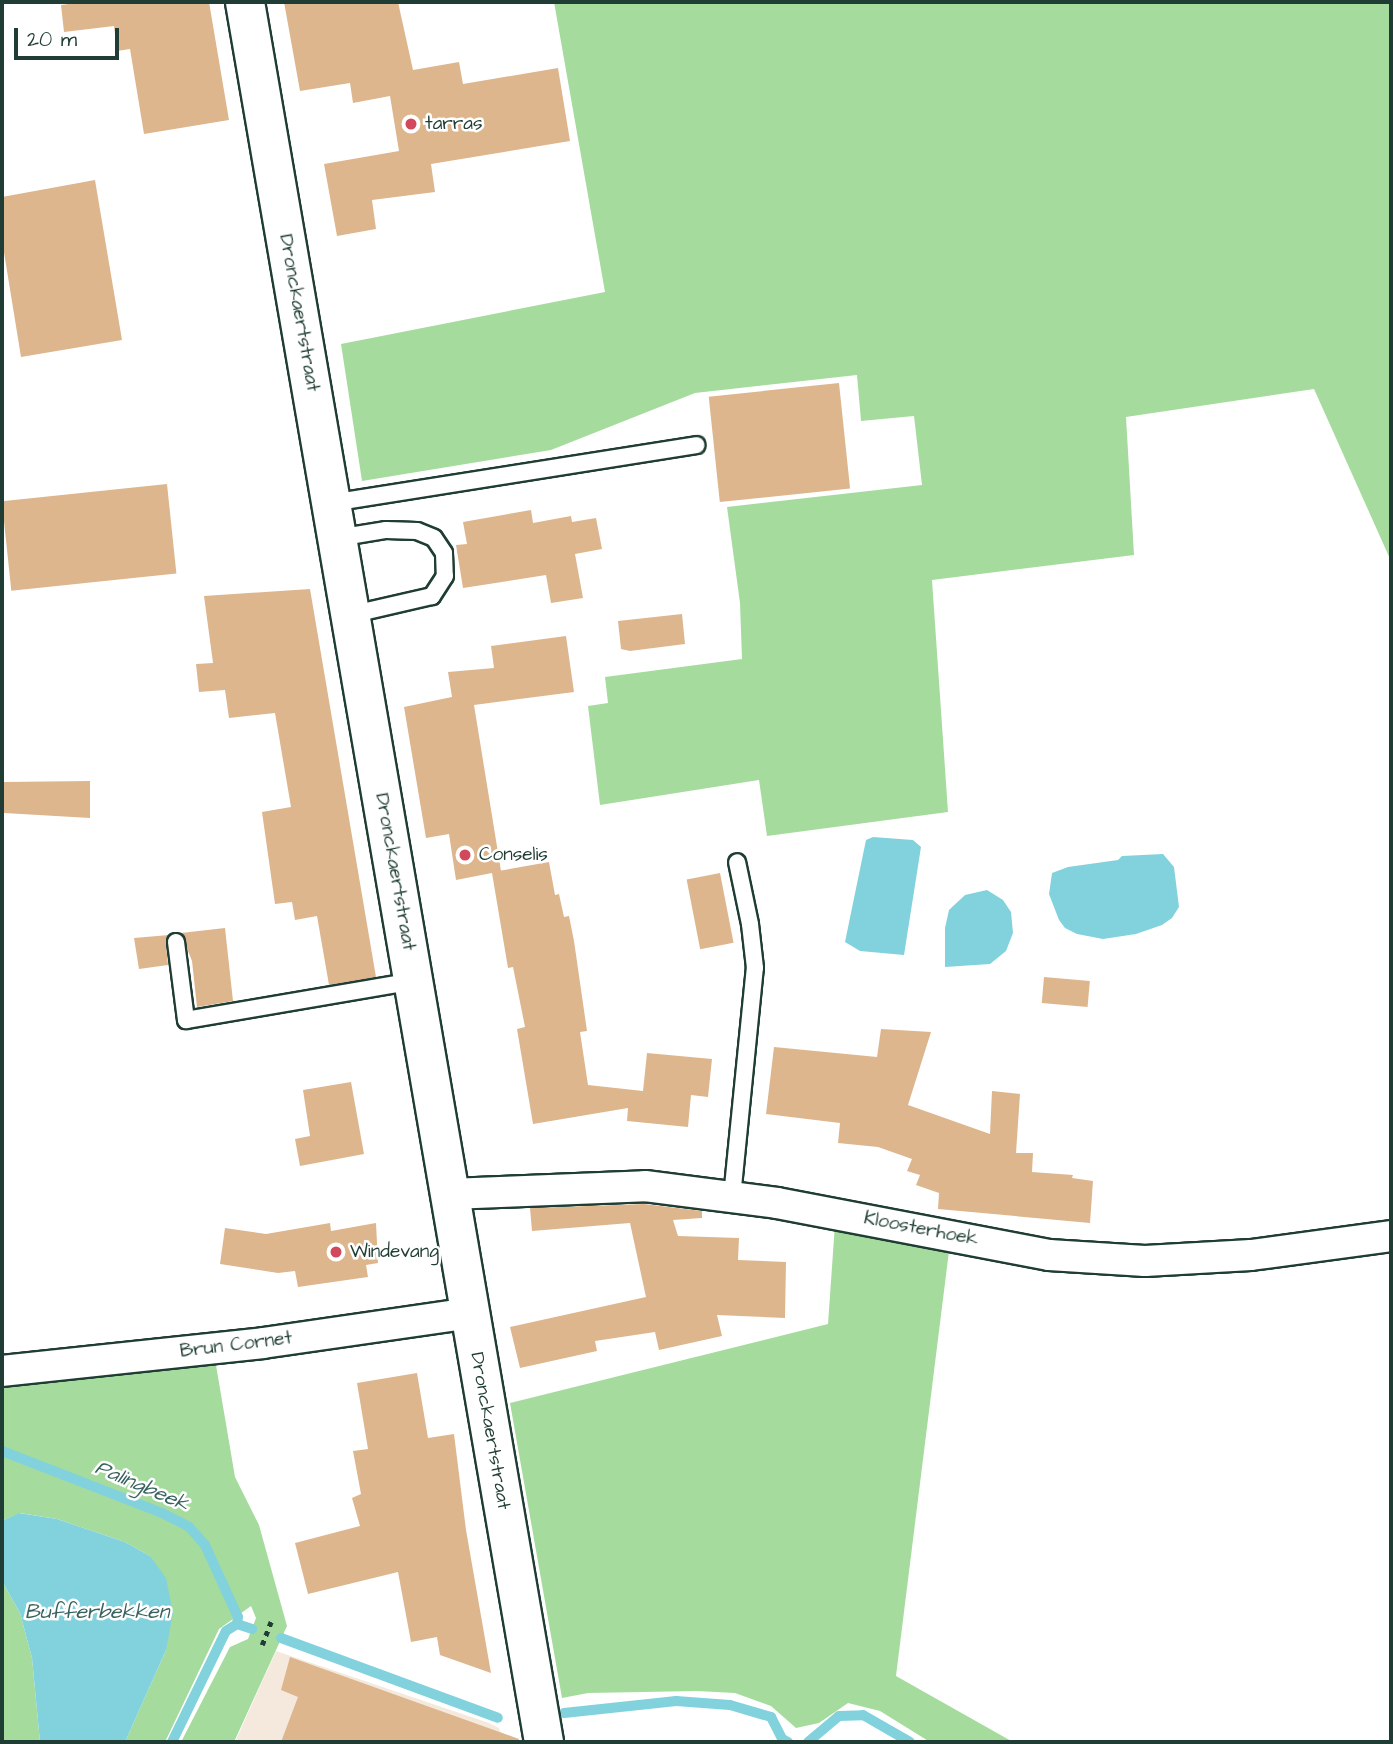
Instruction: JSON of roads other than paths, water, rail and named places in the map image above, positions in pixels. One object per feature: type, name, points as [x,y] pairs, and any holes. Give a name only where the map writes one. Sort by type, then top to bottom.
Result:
[{"type":"main road","name":"Dronckaertstraat","points":[[245,2],[544,1742]]},
{"type":"street","name":"Kloosterhoek","points":[[450,1194],[645,1186],[917,1227],[1049,1255],[1145,1261],[1251,1255],[1391,1236]]},
{"type":"street","name":"Brun Cornet","points":[[2,1371],[263,1343],[470,1313]]},
{"type":"lane","points":[[334,521],[696,445]]},
{"type":"lane","points":[[334,521],[386,530],[417,531],[434,538],[444,553],[445,576],[432,596],[350,615]]},
{"type":"lane","points":[[732,1197],[755,968],[750,924],[737,862]]},
{"type":"lane","points":[[176,942],[186,1020],[413,981]]},
{"type":"water","points":[[873,837],[913,840],[921,847],[904,955],[860,951],[845,942],[866,840]]},
{"type":"water","points":[[1163,854],[1174,867],[1179,907],[1172,918],[1162,925],[1136,934],[1103,939],[1077,934],[1065,928],[1059,920],[1049,894],[1052,873],[1068,867],[1118,860],[1122,856]]},
{"type":"water","points":[[987,890],[1003,900],[1011,912],[1013,933],[1006,951],[990,964],[945,967],[945,928],[949,910],[965,895]]},
{"type":"water","name":"Bufferbekken","points":[[19,1513],[57,1519],[125,1542],[150,1556],[166,1578],[173,1613],[166,1650],[125,1742],[40,1742],[32,1658],[20,1613],[2,1581],[2,1521]]},
{"type":"waterway","name":"Palingbeek","points":[[2,1451],[162,1513],[189,1527],[205,1545],[238,1617],[237,1624],[252,1629]]},
{"type":"waterway","points":[[172,1742],[226,1631],[237,1624]]},
{"type":"waterway","name":"Palingbeek","points":[[281,1638],[498,1718]]},
{"type":"waterway","name":"Palingbeek","points":[[564,1713],[676,1701],[730,1705],[771,1717],[782,1739],[788,1742]]},
{"type":"waterway","name":"Palingbeek","points":[[808,1742],[839,1716],[863,1715],[910,1742]]},
{"type":"place","name":"tarras","points":[[411,124]]},
{"type":"place","name":"Conselis","points":[[465,855]]},
{"type":"place","name":"Windevang","points":[[336,1252]]}]
